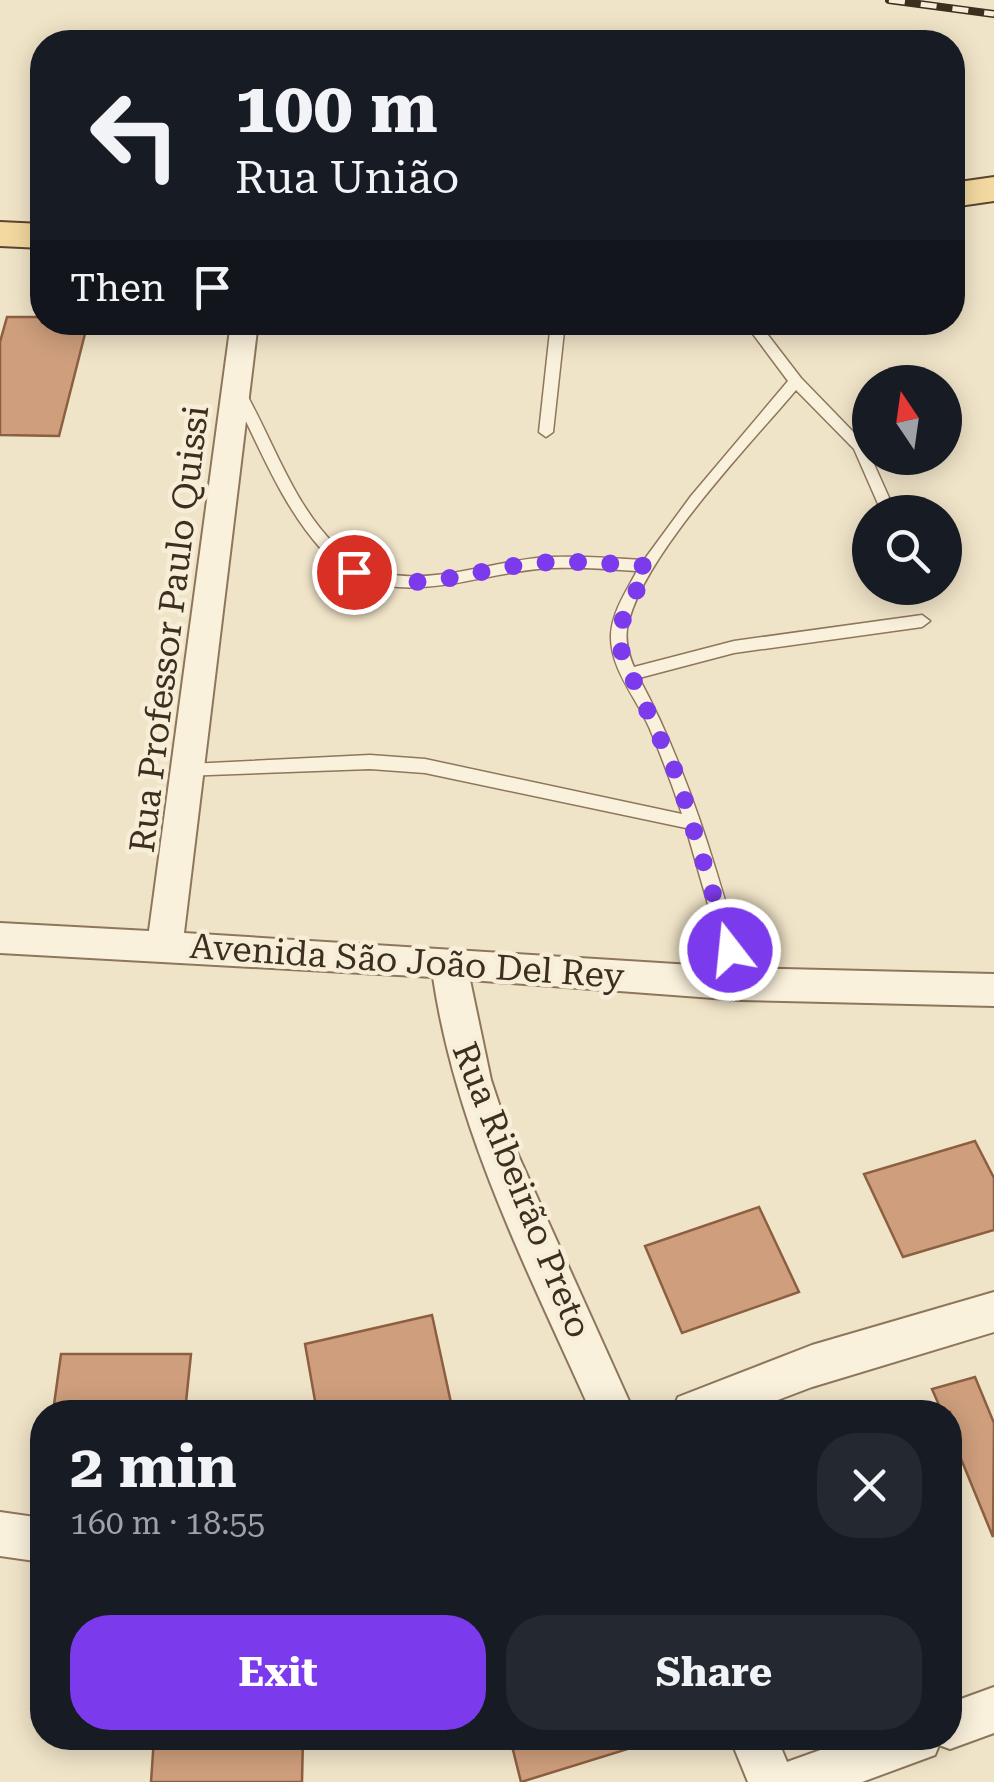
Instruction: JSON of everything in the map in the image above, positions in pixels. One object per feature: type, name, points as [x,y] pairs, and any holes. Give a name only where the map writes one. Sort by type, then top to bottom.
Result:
[{"type":"main road","points":[[965,194],[994,189]]},
{"type":"main road","points":[[965,222],[994,218]]},
{"type":"main road","points":[[0,234],[30,235]]},
{"type":"main road","points":[[0,265],[30,266]]},
{"type":"street","name":"Rua Professor Paulo Quissi","points":[[165,946],[244,335]]},
{"type":"street","name":"Avenida São João Del Rey","points":[[0,938],[449,962],[740,984],[994,990]]},
{"type":"street","name":"Rua Ribeirão Preto","points":[[449,962],[455,1020],[473,1082],[510,1181],[608,1400]]},
{"type":"street","points":[[724,1400],[812,1366],[994,1312]]},
{"type":"street","points":[[0,1534],[30,1538]]},
{"type":"street","points":[[962,1722],[994,1710]]},
{"type":"street","points":[[758,1750],[772,1782]]},
{"type":"street","points":[[797,1782],[885,1750]]},
{"type":"lane","points":[[546,432],[557,335]]},
{"type":"lane","points":[[760,335],[796,380],[860,447],[881,495]]},
{"type":"lane","points":[[740,984],[694,823],[654,721],[622,655],[619,628],[648,566],[796,380]]},
{"type":"lane","points":[[238,391],[307,520],[330,550],[354,572],[375,580],[406,584],[537,563],[648,566]]},
{"type":"lane","points":[[630,674],[779,639],[922,620]]},
{"type":"lane","points":[[190,771],[353,762],[425,766],[694,823]]},
{"type":"building","points":[[7,317],[30,317],[30,335],[85,335],[59,436],[0,435],[0,342]]},
{"type":"building","points":[[975,1141],[994,1178],[994,1230],[903,1257],[864,1174]]},
{"type":"building","points":[[759,1207],[799,1292],[682,1333],[645,1246]]},
{"type":"building","points":[[432,1315],[450,1400],[315,1400],[305,1344]]},
{"type":"building","points":[[61,1354],[191,1354],[186,1400],[55,1400]]},
{"type":"building","points":[[975,1377],[994,1423],[993,1537],[962,1461],[962,1400],[937,1400],[932,1389]]},
{"type":"building","points":[[153,1750],[303,1750],[302,1782],[151,1782]]},
{"type":"building","points":[[513,1750],[625,1750],[521,1782]]},
{"type":"railway","points":[[889,0],[994,14]]},
{"type":"route","points":[[354,572],[375,580],[406,584],[537,563],[648,566],[626,608],[619,643],[678,778],[730,950]]}]
